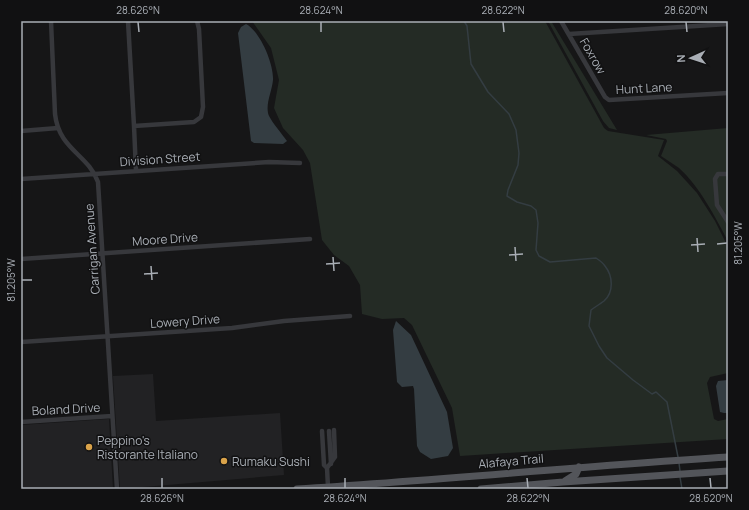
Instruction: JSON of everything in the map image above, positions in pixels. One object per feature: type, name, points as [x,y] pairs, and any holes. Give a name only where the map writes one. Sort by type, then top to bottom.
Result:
[{"type":"main road","name":"Alafaya Trail","points":[[297,489],[327,488],[580,467],[728,457]]},
{"type":"main road","points":[[563,482],[576,474],[580,467]]},
{"type":"main road","points":[[481,489],[728,471]]},
{"type":"main road","points":[[379,489],[398,482]]},
{"type":"street","points":[[51,21],[58,128],[61,137],[95,174]]},
{"type":"street","points":[[128,21],[136,171]]},
{"type":"street","points":[[134,126],[194,122],[201,118],[204,107],[199,29],[197,21]]},
{"type":"street","name":"Foxrow","points":[[562,21],[605,97],[609,100]]},
{"type":"street","points":[[569,34],[728,24]]},
{"type":"street","name":"Hunt Lane","points":[[609,100],[728,93]]},
{"type":"street","points":[[21,131],[58,128]]},
{"type":"street","name":"Division Street","points":[[21,179],[269,162],[300,163]]},
{"type":"street","name":"Carrigan Avenue","points":[[95,174],[98,182],[117,489]]},
{"type":"street","points":[[728,174],[718,174],[715,179],[717,205],[728,222]]},
{"type":"street","name":"Moore Drive","points":[[21,259],[310,239]]},
{"type":"street","name":"Lowery Drive","points":[[21,342],[232,328],[284,321],[350,316]]},
{"type":"street","name":"Boland Drive","points":[[21,422],[112,416]]},
{"type":"street","points":[[327,488],[328,468],[331,464],[331,430]]},
{"type":"street","points":[[322,431],[324,465],[328,468]]},
{"type":"shaded area","points":[[252,21],[545,21],[604,128],[608,131],[664,140],[658,156],[677,171],[697,193],[715,221],[728,247],[728,373],[710,377],[707,383],[714,419],[718,421],[728,419],[728,439],[460,456],[452,408],[412,325],[404,318],[382,319],[362,314],[360,285],[349,266],[334,255],[322,240],[310,163],[303,150],[283,128],[274,108],[279,80],[271,48]]},
{"type":"shaded area","points":[[548,21],[551,21],[617,130],[609,128],[603,121]]},
{"type":"shaded area","points":[[246,24],[256,33],[269,57],[273,80],[268,113],[273,123],[287,141],[283,144],[254,143],[251,141],[238,33],[241,27]]},
{"type":"shaded area","points":[[728,128],[728,241],[694,184],[679,168],[661,156],[667,141],[666,139],[646,135]]},
{"type":"shaded area","points":[[396,321],[411,335],[447,412],[453,448],[448,456],[431,459],[420,452],[417,446],[414,389],[413,386],[402,387],[397,382],[393,330]]},
{"type":"shaded area","points":[[153,374],[156,421],[280,413],[284,475],[120,489],[113,376]]},
{"type":"shaded area","points":[[728,380],[728,413],[724,413],[720,412],[716,386],[718,381]]},
{"type":"shaded area","points":[[109,419],[113,489],[21,489],[21,425]]},
{"type":"waterway","points":[[464,21],[467,26],[471,64],[488,92],[509,114],[516,130],[519,153],[518,165],[507,196],[517,202],[531,206],[536,210],[538,223],[536,250],[539,256],[550,262],[596,258],[608,270],[611,279],[610,293],[604,301],[591,310],[589,326],[607,358],[652,394],[656,392],[667,402],[678,457]]},
{"type":"waterway","points":[[679,463],[680,471]]},
{"type":"waterway","points":[[680,477],[682,489]]},
{"type":"place","name":"Peppino's Ristorante Italiano","points":[[89,447]]},
{"type":"place","name":"Rumaku Sushi","points":[[224,461]]}]
